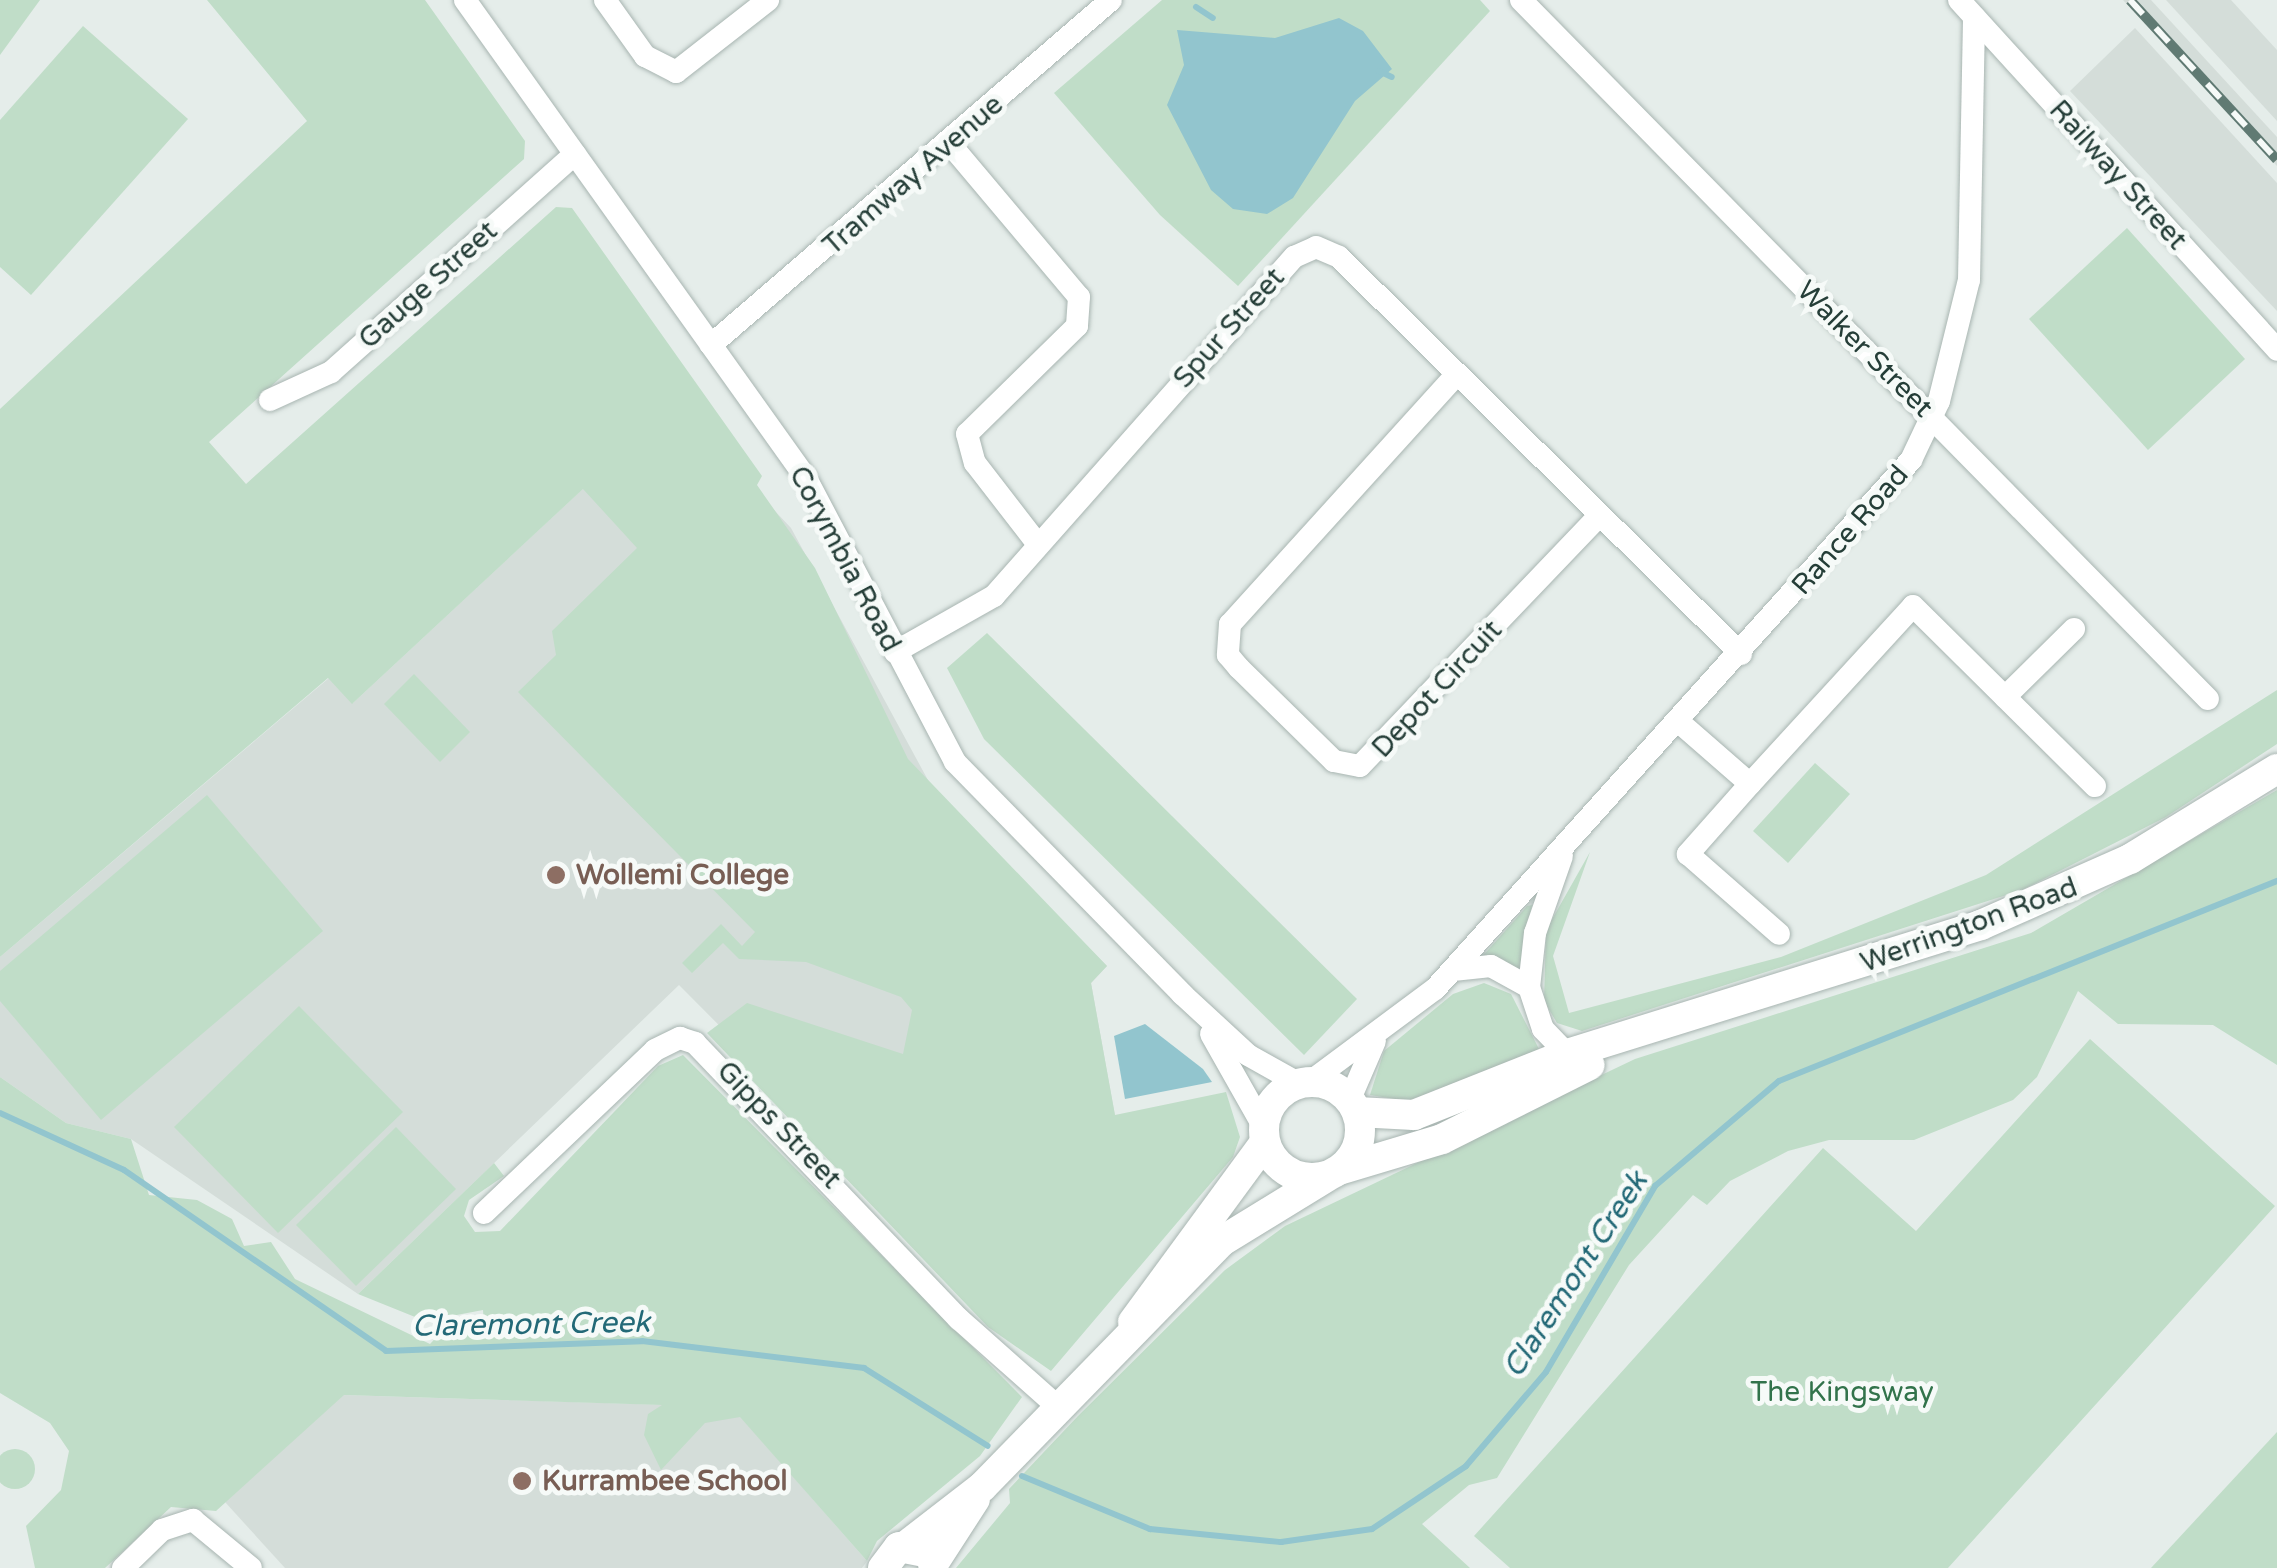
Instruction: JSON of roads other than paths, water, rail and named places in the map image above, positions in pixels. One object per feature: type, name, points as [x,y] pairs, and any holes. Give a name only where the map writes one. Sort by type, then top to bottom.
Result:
[{"type":"main road","name":"Werrington Road","points":[[1354,1106],[1414,1116],[1567,1054],[1641,1036],[2026,908],[2162,842],[2277,769]]},
{"type":"main road","name":"Werrington Road","points":[[1127,1333],[1176,1297],[1222,1241],[1335,1172],[1459,1131],[1641,1036]]},
{"type":"main road","points":[[1305,1082],[1354,1106],[1360,1142],[1335,1172],[1296,1176],[1264,1134],[1276,1096],[1305,1082]]},
{"type":"main road","name":"Werrington Road","points":[[883,1568],[982,1488],[1127,1333],[1264,1134]]},
{"type":"main road","name":"Werrington Road","points":[[933,1566],[982,1488]]},
{"type":"main road","points":[[907,1545],[933,1566]]},
{"type":"street","name":"Corymbia Road","points":[[466,0],[820,501],[894,652],[955,762],[1182,994],[1248,1054],[1305,1082]]},
{"type":"street","points":[[605,0],[644,56],[676,72],[768,0]]},
{"type":"street","name":"Tramway Avenue","points":[[711,345],[950,144],[1110,0]]},
{"type":"street","name":"Walker Street","points":[[1521,0],[2208,699]]},
{"type":"street","name":"Rance Road","points":[[1305,1082],[1375,1041],[1453,970],[1876,504],[1933,418],[1969,280],[1966,8]]},
{"type":"street","name":"Railway Street","points":[[1966,8],[2277,350]]},
{"type":"street","points":[[950,144],[1078,297],[1077,326],[967,434],[976,463],[1036,542]]},
{"type":"street","name":"Gauge Street","points":[[270,400],[330,372],[575,154]]},
{"type":"street","name":"Spur Street","points":[[894,652],[975,611],[1305,250],[1339,258],[1740,654]]},
{"type":"street","name":"Depot Circuit","points":[[1457,374],[1230,624],[1228,655],[1238,668],[1334,761],[1360,766],[1599,516]]},
{"type":"street","points":[[1779,934],[1688,854],[1912,606],[2095,786]]},
{"type":"street","points":[[2005,697],[2074,629]]},
{"type":"street","points":[[1678,722],[1750,784]]},
{"type":"street","name":"Rance Road","points":[[1564,848],[1535,933],[1529,987],[1543,1029],[1567,1054]]},
{"type":"street","points":[[1453,970],[1491,966],[1529,987]]},
{"type":"street","name":"Corymbia Road","points":[[1182,994],[1264,1134]]},
{"type":"street","name":"Gipps Street","points":[[484,1213],[654,1050],[680,1038],[695,1043],[959,1318],[1058,1408]]},
{"type":"street","name":"Rance Road","points":[[1354,1106],[1375,1041]]},
{"type":"street","points":[[123,1568],[162,1530],[193,1520],[251,1568]]},
{"type":"water","points":[[1339,18],[1363,31],[1392,69],[1355,101],[1293,198],[1267,214],[1233,209],[1211,190],[1167,105],[1184,65],[1177,30],[1275,38]]},
{"type":"water","points":[[1145,1024],[1203,1069],[1212,1082],[1125,1099],[1114,1036]]},
{"type":"waterway","points":[[1196,7],[1213,18]]},
{"type":"waterway","points":[[1379,71],[1392,77]]},
{"type":"waterway","name":"Claremont Creek","points":[[1022,1476],[1150,1529],[1281,1542],[1372,1529],[1466,1466],[1546,1372],[1655,1186],[1779,1081],[2277,881]]},
{"type":"waterway","name":"Claremont Creek","points":[[0,1113],[124,1170],[386,1351],[642,1341],[864,1368],[988,1446]]},
{"type":"railway","points":[[2130,0],[2277,160]]},
{"type":"place","name":"Wollemi College","points":[[556,875]]},
{"type":"place","name":"Kurrambee School","points":[[522,1481]]},
{"type":"park label","name":"The Kingsway","points":[[1842,1392]]}]
